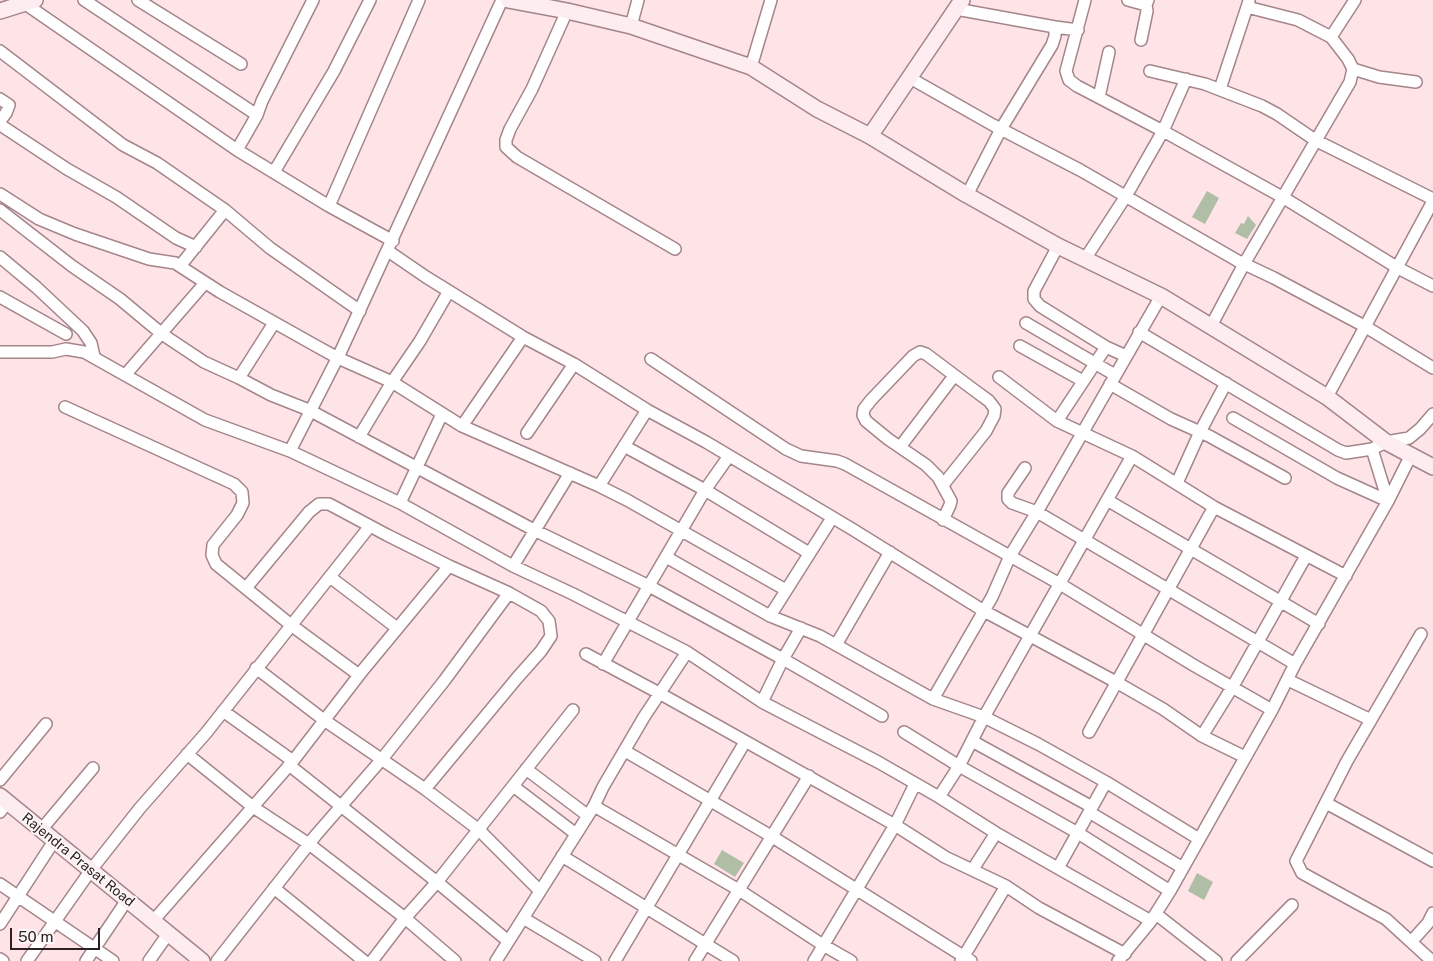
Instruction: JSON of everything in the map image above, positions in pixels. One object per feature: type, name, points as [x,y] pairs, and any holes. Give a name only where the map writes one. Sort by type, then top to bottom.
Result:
[{"type":"main road","points":[[508,0],[631,26],[751,67],[817,109],[870,136],[967,195],[1058,246],[1161,296],[1327,397],[1386,442],[1433,467]]},
{"type":"main road","points":[[0,11],[30,2]]},
{"type":"main road","points":[[870,136],[959,5]]},
{"type":"main road","name":"Rajendra Prasat Road","points":[[2,804],[41,830],[202,961]]},
{"type":"street","points":[[84,0],[257,115]]},
{"type":"street","points":[[138,0],[241,64]]},
{"type":"street","points":[[237,150],[257,115],[262,101],[313,0]]},
{"type":"street","points":[[274,172],[334,72],[370,0]]},
{"type":"street","points":[[329,206],[419,0]]},
{"type":"street","points":[[290,451],[309,410],[338,358],[502,0]]},
{"type":"street","points":[[631,26],[638,0]]},
{"type":"street","points":[[751,67],[771,0]]},
{"type":"street","points":[[1085,0],[1066,70],[1070,80],[1077,86],[1284,198],[1398,268],[1433,286]]},
{"type":"street","points":[[1128,0],[1147,3],[1141,40]]},
{"type":"street","points":[[1331,38],[1355,0]]},
{"type":"street","points":[[30,2],[237,150],[390,246],[449,290],[523,336],[574,364],[647,410],[729,456],[890,552],[984,611],[1116,682],[1202,736],[1245,758]]},
{"type":"street","points":[[1211,326],[1244,264],[1350,82],[1352,69],[1348,60],[1331,38],[1298,20],[1248,4],[1220,89]]},
{"type":"street","points":[[959,5],[1055,27],[1078,30]]},
{"type":"street","points":[[567,11],[532,89],[510,129],[506,140],[506,147],[516,157],[675,249]]},
{"type":"street","points":[[967,195],[1001,129],[1052,46],[1055,27]]},
{"type":"street","points":[[0,51],[123,145],[157,162],[225,210],[270,248],[360,311]]},
{"type":"street","points":[[1099,97],[1109,52]]},
{"type":"street","points":[[1352,69],[1379,77],[1416,82]]},
{"type":"street","points":[[1150,71],[1220,89],[1277,114],[1315,140],[1433,200],[1366,328],[1327,397]]},
{"type":"street","points":[[910,78],[1001,129],[1080,170],[1244,264],[1274,278],[1366,328],[1433,368]]},
{"type":"street","points":[[1085,259],[1126,196],[1163,131],[1186,79]]},
{"type":"street","points":[[0,99],[9,105],[0,121],[2,126],[67,169],[116,197],[176,238],[196,248]]},
{"type":"street","points":[[0,194],[39,219],[75,234],[149,259],[175,263],[205,283],[274,323],[338,358],[392,382],[462,426],[599,486],[682,530],[786,590]]},
{"type":"street","points":[[0,210],[162,334],[204,362],[271,395],[309,410],[534,530],[649,586],[783,659],[882,716]]},
{"type":"street","points":[[180,266],[225,210]]},
{"type":"street","points":[[1058,246],[1034,291],[1034,299],[1040,306],[1106,347],[1126,356]]},
{"type":"street","points":[[0,257],[36,287],[88,337],[94,356]]},
{"type":"street","points":[[126,374],[205,283]]},
{"type":"street","points":[[359,437],[392,382],[420,341],[449,290]]},
{"type":"street","points":[[933,699],[984,611],[1010,556],[1161,296]]},
{"type":"street","points":[[0,297],[66,334]]},
{"type":"street","points":[[1026,322],[1096,363],[1112,379],[1171,419],[1200,432],[1285,478]]},
{"type":"street","points":[[239,378],[274,323]]},
{"type":"street","points":[[66,334],[77,326]]},
{"type":"street","points":[[1140,332],[1346,453],[1372,449],[1386,442],[1409,438],[1433,414]]},
{"type":"street","points":[[66,334],[66,350]]},
{"type":"street","points":[[462,426],[523,336]]},
{"type":"street","points":[[1020,346],[1083,381]]},
{"type":"street","points":[[1057,421],[1106,347]]},
{"type":"street","points":[[0,352],[75,350],[94,356],[205,420],[290,451],[400,503],[513,566],[687,652],[762,702],[939,797],[996,833],[1058,868],[1153,917],[1216,961]]},
{"type":"street","points":[[943,485],[986,431],[994,416],[995,409],[989,401],[926,354],[920,352],[864,409],[863,415],[866,421],[888,439],[926,465],[943,485],[951,501],[943,520]]},
{"type":"street","points":[[651,359],[786,448],[801,456],[837,461],[845,464],[1060,584],[1195,666],[1272,710]]},
{"type":"street","points":[[527,434],[574,364]]},
{"type":"street","points":[[900,447],[954,376]]},
{"type":"street","points":[[998,378],[1057,421],[1132,456],[1214,507],[1346,576]]},
{"type":"street","points":[[1178,483],[1200,432],[1226,384]]},
{"type":"street","points":[[65,407],[234,484],[242,492],[243,502],[237,515],[213,545],[212,555],[216,564],[291,625],[359,675]]},
{"type":"street","points":[[599,486],[647,410]]},
{"type":"street","points":[[400,503],[442,414]]},
{"type":"street","points":[[1233,418],[1337,478],[1388,501]]},
{"type":"street","points":[[624,446],[705,490],[809,553]]},
{"type":"street","points":[[1372,449],[1388,501]]},
{"type":"street","points":[[586,654],[809,776],[895,825],[945,857],[1006,886],[1122,958],[1170,891],[1412,455]]},
{"type":"street","points":[[603,664],[705,490],[729,456]]},
{"type":"street","points":[[939,797],[959,766],[984,717],[1132,456]]},
{"type":"street","points":[[1025,468],[1008,493],[1008,499],[1012,503],[1037,512],[1168,591],[1295,664]]},
{"type":"street","points":[[513,566],[570,473]]},
{"type":"street","points":[[1107,500],[1319,624]]},
{"type":"street","points":[[246,588],[309,512],[319,504],[329,504],[449,566],[509,593],[541,611],[549,621],[551,636],[541,651],[425,789]]},
{"type":"street","points":[[1089,732],[1214,507]]},
{"type":"street","points":[[770,616],[832,518]]},
{"type":"street","points":[[27,961],[91,870],[140,808],[223,711],[370,526]]},
{"type":"street","points":[[836,645],[890,552]]},
{"type":"street","points":[[1202,736],[1233,686],[1306,556]]},
{"type":"street","points":[[666,557],[770,616],[820,636],[933,699],[984,717],[1038,744],[1106,782],[1199,839]]},
{"type":"street","points":[[153,921],[291,763],[359,675],[449,566]]},
{"type":"street","points":[[330,577],[397,628]]},
{"type":"street","points":[[217,961],[309,844],[444,681],[509,593]]},
{"type":"street","points":[[762,702],[801,628]]},
{"type":"street","points":[[1421,634],[1347,761],[1296,861],[1302,874],[1386,919],[1432,961]]},
{"type":"street","points":[[496,961],[590,811],[659,693],[687,652]]},
{"type":"street","points":[[256,668],[324,720],[382,758],[479,830],[540,891]]},
{"type":"street","points":[[1288,680],[1371,720]]},
{"type":"street","points":[[372,961],[405,918],[479,830],[573,710]]},
{"type":"street","points":[[223,711],[291,763],[508,941]]},
{"type":"street","points":[[0,780],[46,724]]},
{"type":"street","points":[[904,732],[959,766],[1078,833],[1170,891]]},
{"type":"street","points":[[615,961],[745,742]]},
{"type":"street","points":[[972,742],[1091,810],[1183,868]]},
{"type":"street","points":[[624,751],[771,836],[965,960],[1006,886]]},
{"type":"street","points":[[187,754],[253,807],[309,844],[405,918],[455,961]]},
{"type":"street","points":[[41,830],[93,768]]},
{"type":"street","points":[[526,769],[590,811],[680,854],[851,961]]},
{"type":"street","points":[[696,961],[809,776]]},
{"type":"street","points":[[1058,868],[1106,782]]},
{"type":"street","points":[[814,961],[895,825],[915,784]]},
{"type":"street","points":[[513,786],[576,834]]},
{"type":"street","points":[[1326,803],[1433,862]]},
{"type":"street","points":[[973,869],[996,833]]},
{"type":"street","points":[[0,924],[54,841]]},
{"type":"street","points":[[562,856],[733,961]]},
{"type":"street","points":[[0,884],[113,961]]},
{"type":"street","points":[[274,888],[364,961]]},
{"type":"street","points":[[86,961],[127,900]]},
{"type":"street","points":[[1237,961],[1292,904]]},
{"type":"street","points":[[523,918],[595,961]]},
{"type":"street","points":[[1412,941],[1431,921]]},
{"type":"street","points":[[149,961],[168,934]]},
{"type":"building","points":[[1207,191],[1219,198],[1205,224],[1192,217]]},
{"type":"building","points":[[1248,216],[1256,225],[1247,239],[1235,233],[1241,223],[1244,224]]},
{"type":"building","points":[[722,850],[744,863],[735,877],[714,864]]},
{"type":"building","points":[[1197,873],[1213,882],[1204,900],[1188,891]]}]
